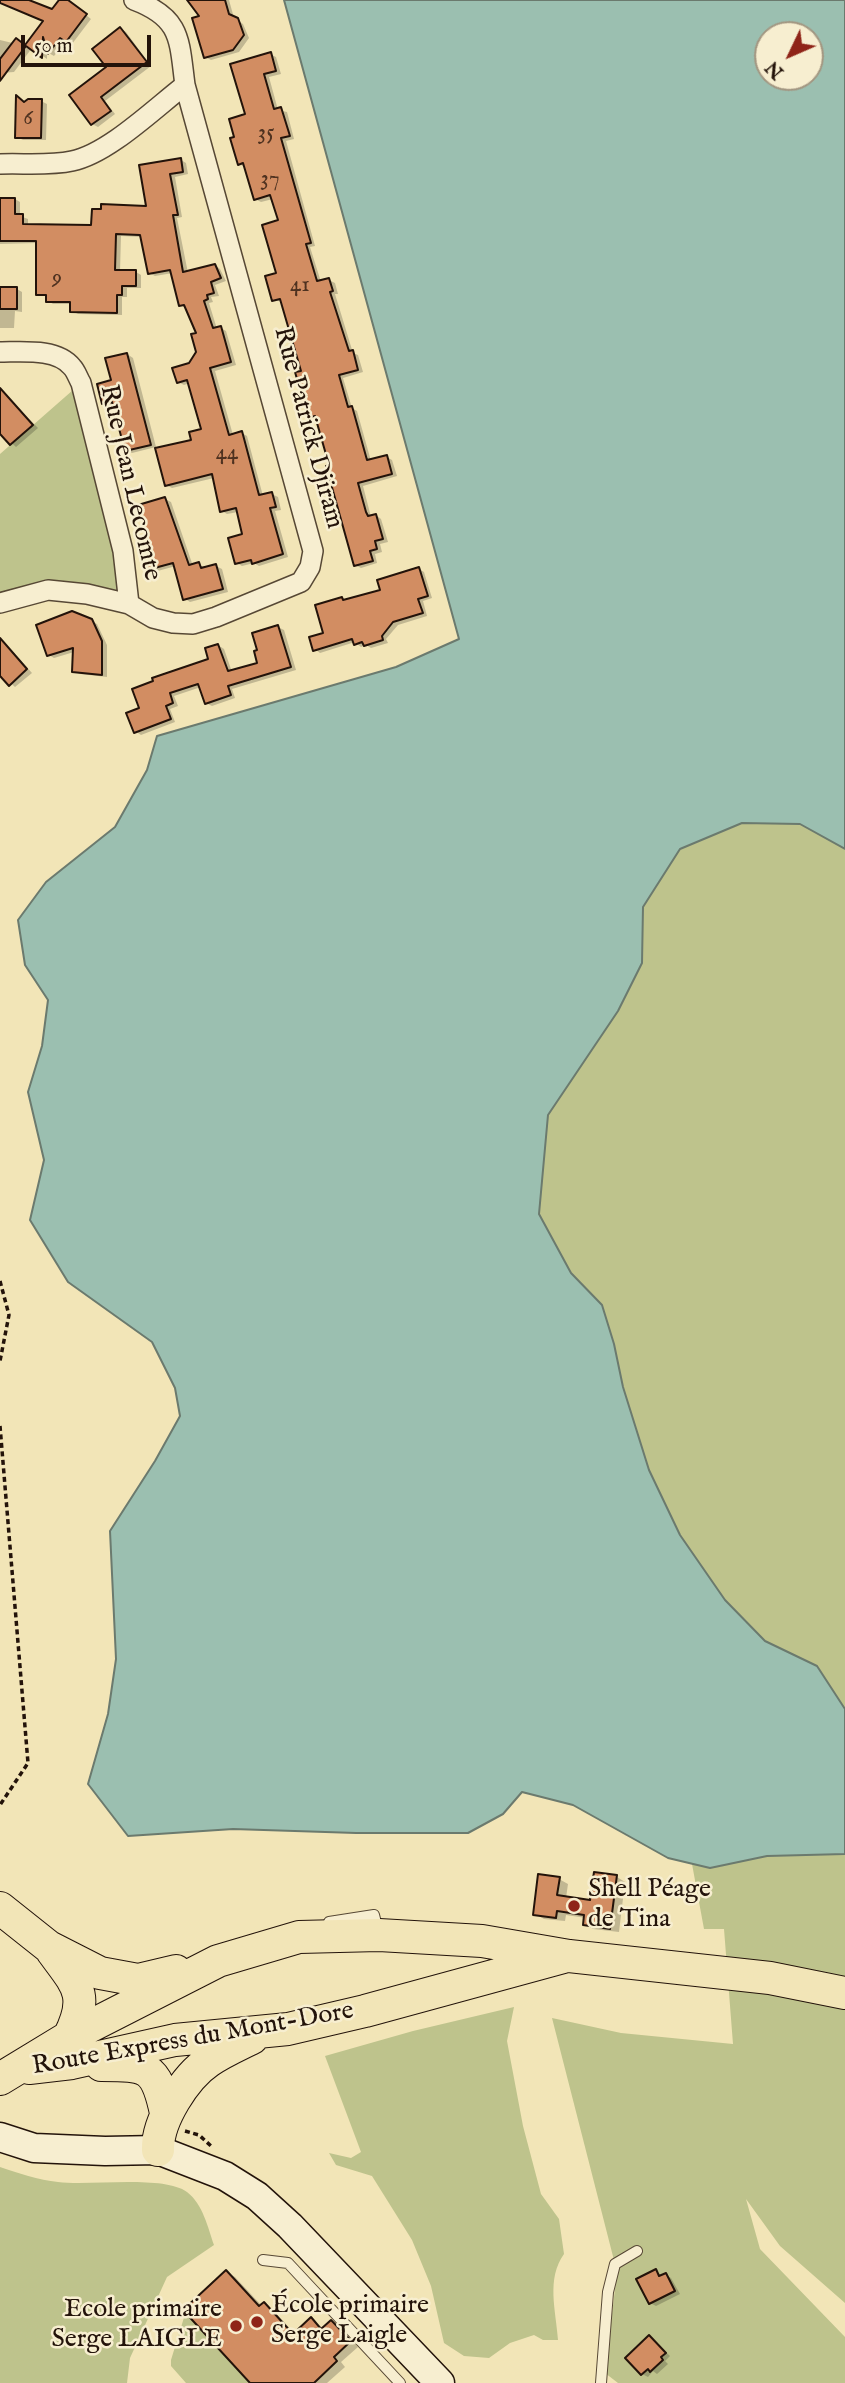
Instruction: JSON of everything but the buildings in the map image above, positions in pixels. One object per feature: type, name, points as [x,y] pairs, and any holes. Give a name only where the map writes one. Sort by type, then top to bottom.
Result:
[{"type":"main road","points":[[0,1908],[49,1947],[100,1973],[138,1980],[218,1961]]},
{"type":"main road","name":"Route Express du Mont-Dore","points":[[8,2074],[71,2050],[218,1961],[299,1937],[379,1935],[482,1941],[569,1956],[770,1978],[845,1993]]},
{"type":"main road","points":[[49,1947],[74,1981],[81,1998],[71,2050],[96,2065],[137,2065],[151,2074],[161,2088],[166,2113]]},
{"type":"main road","name":"Route Express du Mont-Dore","points":[[71,2050],[288,2029],[378,2008],[569,1956]]},
{"type":"main road","points":[[158,2150],[166,2113],[192,2077],[207,2063],[257,2036],[288,2029]]},
{"type":"main road","points":[[0,2137],[34,2148],[158,2150],[225,2176],[257,2196],[290,2226],[440,2383]]},
{"type":"street","name":"Rue Patrick Djiram","points":[[0,603],[48,590],[88,594],[129,604],[153,618],[192,624],[216,618],[301,582],[310,567],[313,551],[185,85],[179,41],[172,24],[162,13],[134,0]]},
{"type":"street","points":[[0,164],[51,163],[87,156],[106,146],[185,85]]},
{"type":"street","name":"Rue Jean Lecomte","points":[[0,352],[37,352],[60,358],[72,366],[81,383],[123,551],[129,604]]},
{"type":"lane","points":[[601,2383],[608,2292],[615,2264],[637,2250]]},
{"type":"lane","points":[[263,2260],[288,2263],[400,2383]]},
{"type":"path","points":[[0,1281],[9,1315],[0,1361]]},
{"type":"path","points":[[0,1426],[28,1763],[0,1805]]},
{"type":"green space","points":[[81,383],[129,604],[88,594],[0,603],[0,454]]},
{"type":"green space","points":[[845,714],[845,2303],[780,2246],[746,2199],[760,2249],[845,2337],[845,2383],[618,2383],[605,2373],[617,2272],[552,2018],[621,2033],[733,2044],[724,1929],[704,1929],[692,1864],[668,1858],[573,1805],[522,1792],[503,1814],[468,1833],[233,1829],[128,1836],[88,1784],[108,1714],[116,1659],[110,1531],[180,1416],[175,1388],[152,1342],[68,1282],[30,1220],[44,1160],[28,1092],[42,1046],[48,1000],[25,965],[18,920],[46,882],[115,827],[147,770],[157,736]]},
{"type":"green space","points":[[514,2007],[507,2041],[523,2126],[541,2194],[559,2219],[564,2254],[558,2264],[554,2284],[558,2340],[543,2340],[534,2335],[510,2343],[489,2358],[464,2356],[444,2343],[431,2286],[412,2240],[372,2176],[336,2165],[329,2153],[351,2158],[361,2152],[325,2056],[413,2031]]},
{"type":"green space","points":[[0,2167],[58,2182],[161,2184],[187,2192],[197,2203],[214,2245],[167,2277],[130,2358],[127,2383],[0,2383]]},
{"type":"green space","points":[[186,2311],[250,2383],[186,2383],[171,2366],[171,2360]]},
{"type":"shaded area","points":[[284,0],[845,0],[845,849],[800,824],[742,823],[680,849],[643,907],[642,963],[618,1011],[548,1115],[539,1214],[571,1273],[602,1305],[623,1387],[649,1470],[680,1535],[725,1600],[765,1641],[817,1666],[845,1709],[845,1854],[767,1856],[710,1868],[668,1858],[573,1805],[522,1792],[503,1814],[468,1833],[233,1829],[128,1836],[88,1784],[108,1714],[116,1659],[110,1531],[180,1416],[175,1388],[152,1342],[68,1282],[30,1220],[44,1160],[28,1092],[42,1046],[48,1000],[25,965],[18,920],[46,882],[115,827],[147,770],[157,736],[396,667],[459,639]]},
{"type":"place","name":"Shell Péage de Tina","points":[[574,1906]]},
{"type":"place","name":"École primaire Serge Laigle","points":[[257,2322]]},
{"type":"place","name":"Ecole primaire Serge LAIGLE","points":[[236,2326]]}]
